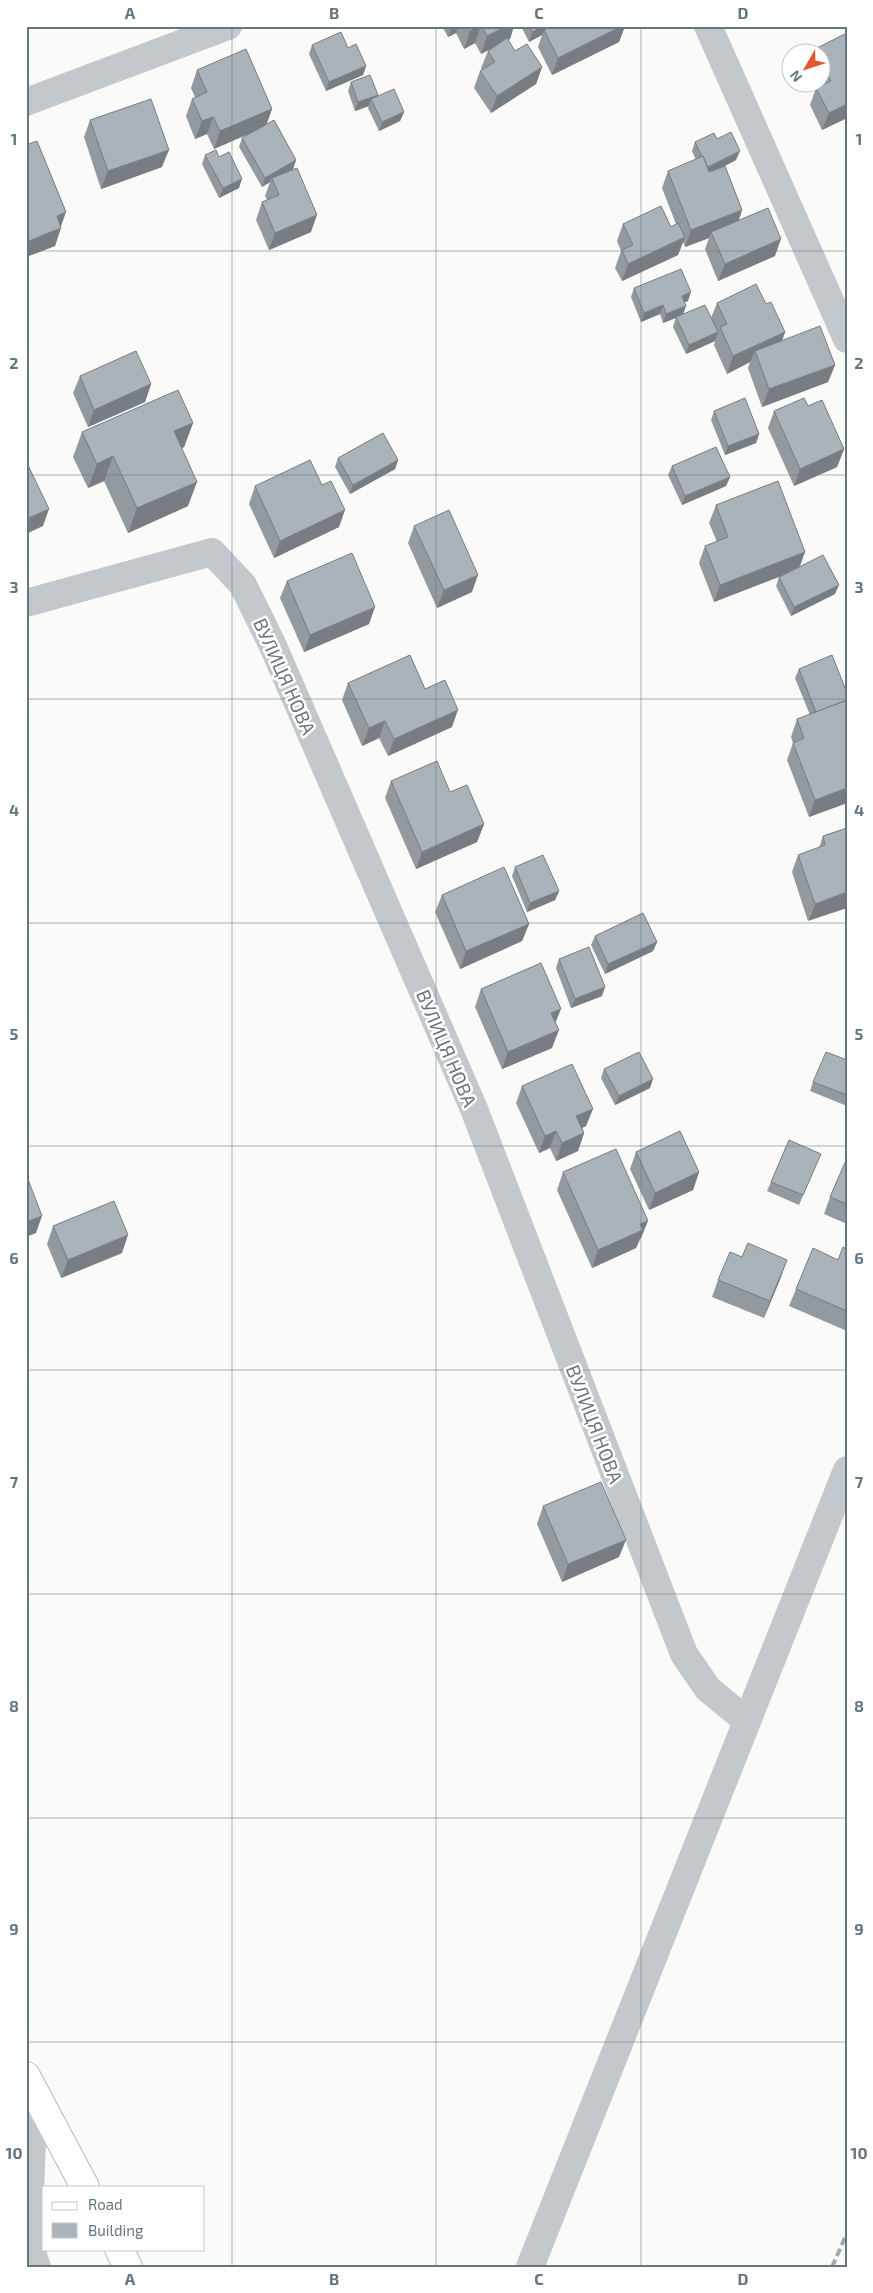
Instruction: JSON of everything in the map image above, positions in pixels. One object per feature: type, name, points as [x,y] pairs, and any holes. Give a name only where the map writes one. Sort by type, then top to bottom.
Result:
[{"type":"main road","points":[[30,2084],[84,2186]]},
{"type":"main road","points":[[120,2250],[128,2267]]},
{"type":"street","points":[[26,102],[228,26]]},
{"type":"street","points":[[708,26],[847,339]]},
{"type":"street","name":"ВУЛИЦЯ НОВА","points":[[26,603],[212,552],[243,585],[273,646],[474,1109],[684,1654],[708,1689],[747,1721]]},
{"type":"street","points":[[530,2267],[847,1470]]},
{"type":"street","points":[[30,2084],[28,2241],[37,2267]]},
{"type":"building","points":[[468,26],[480,26],[470,31]]},
{"type":"building","points":[[482,26],[507,26],[487,36]]},
{"type":"building","points":[[529,26],[544,26],[532,32]]},
{"type":"building","points":[[551,26],[622,26],[558,58],[544,30]]},
{"type":"building","points":[[341,32],[348,48],[356,44],[366,66],[329,82],[312,45]]},
{"type":"building","points":[[847,33],[847,104],[829,113],[818,92],[830,92],[829,42]]},
{"type":"building","points":[[507,38],[515,51],[527,44],[542,67],[497,96],[480,71],[495,62],[488,51]]},
{"type":"building","points":[[246,49],[272,109],[220,131],[213,117],[202,121],[192,99],[207,92],[197,70]]},
{"type":"building","points":[[370,75],[378,95],[358,102],[351,82]]},
{"type":"building","points":[[394,89],[404,112],[382,122],[371,99]]},
{"type":"building","points":[[151,99],[169,150],[108,171],[90,120]]},
{"type":"building","points":[[274,120],[296,160],[265,178],[242,138]]},
{"type":"building","points":[[731,132],[740,151],[708,167],[695,142],[714,133],[717,139]]},
{"type":"building","points":[[37,141],[66,212],[57,216],[61,228],[29,241],[26,234],[26,145]]},
{"type":"building","points":[[216,150],[219,157],[229,152],[242,179],[223,188],[205,155]]},
{"type":"building","points":[[703,156],[709,172],[725,166],[742,210],[691,230],[668,171]]},
{"type":"building","points":[[297,168],[317,215],[275,233],[262,202],[279,195],[272,178]]},
{"type":"building","points":[[661,206],[671,227],[678,223],[685,237],[628,264],[622,250],[633,245],[623,224]]},
{"type":"building","points":[[768,208],[781,239],[725,264],[711,232]]},
{"type":"building","points":[[681,269],[691,292],[682,296],[686,306],[666,314],[663,305],[644,313],[634,288]]},
{"type":"building","points":[[756,284],[766,304],[771,302],[785,332],[733,356],[720,327],[727,324],[717,303]]},
{"type":"building","points":[[705,305],[718,332],[689,345],[676,317]]},
{"type":"building","points":[[820,326],[835,365],[769,389],[755,351]]},
{"type":"building","points":[[136,351],[151,384],[94,410],[80,376]]},
{"type":"building","points":[[178,390],[193,423],[174,431],[197,482],[137,508],[113,456],[97,464],[82,432]]},
{"type":"building","points":[[745,398],[759,434],[728,446],[714,411]]},
{"type":"building","points":[[804,398],[808,406],[822,400],[844,449],[800,469],[774,411]]},
{"type":"building","points":[[383,433],[398,460],[353,485],[338,458]]},
{"type":"building","points":[[716,447],[730,477],[685,496],[672,466]]},
{"type":"building","points":[[310,460],[322,485],[331,481],[345,510],[280,541],[255,486]]},
{"type":"building","points":[[26,461],[49,509],[26,519]]},
{"type":"building","points":[[778,481],[805,552],[720,585],[705,546],[728,537],[716,505]]},
{"type":"building","points":[[449,510],[478,575],[444,590],[414,526]]},
{"type":"building","points":[[352,553],[375,607],[310,635],[287,581]]},
{"type":"building","points":[[823,555],[839,585],[794,607],[779,577]]},
{"type":"building","points":[[410,655],[425,689],[445,680],[458,710],[394,739],[385,721],[369,728],[348,683]]},
{"type":"building","points":[[832,655],[847,693],[847,700],[816,712],[799,669]]},
{"type":"building","points":[[845,701],[847,707],[847,788],[815,800],[793,743],[804,738],[797,719]]},
{"type":"building","points":[[437,761],[450,792],[467,785],[484,824],[422,852],[391,781]]},
{"type":"building","points":[[847,828],[847,892],[815,904],[798,855],[825,845],[823,836]]},
{"type":"building","points":[[543,855],[559,891],[530,903],[515,867]]},
{"type":"building","points":[[504,867],[529,924],[466,951],[442,895]]},
{"type":"building","points":[[643,913],[657,942],[608,964],[595,936]]},
{"type":"building","points":[[589,947],[605,987],[575,999],[559,959]]},
{"type":"building","points":[[541,963],[561,1009],[551,1013],[559,1030],[508,1052],[481,989]]},
{"type":"building","points":[[639,1052],[653,1079],[619,1096],[604,1069]]},
{"type":"building","points":[[826,1052],[847,1060],[847,1095],[813,1082]]},
{"type":"building","points":[[572,1064],[593,1109],[576,1116],[584,1133],[562,1143],[556,1131],[545,1136],[522,1086]]},
{"type":"building","points":[[680,1131],[699,1172],[655,1193],[636,1152]]},
{"type":"building","points":[[789,1140],[821,1154],[803,1195],[771,1182]]},
{"type":"building","points":[[616,1149],[648,1221],[640,1224],[643,1230],[598,1250],[563,1172]]},
{"type":"building","points":[[847,1158],[847,1204],[830,1197]]},
{"type":"building","points":[[26,1174],[42,1216],[26,1222]]},
{"type":"building","points":[[114,1201],[128,1235],[68,1260],[53,1226]]},
{"type":"building","points":[[748,1243],[787,1260],[770,1301],[718,1280],[730,1252],[742,1257]]},
{"type":"building","points":[[843,1247],[847,1249],[847,1311],[796,1289],[813,1248],[838,1260]]},
{"type":"building","points":[[601,1482],[626,1540],[568,1564],[543,1506]]},
{"type":"railway","points":[[832,2267],[847,2233]]}]
